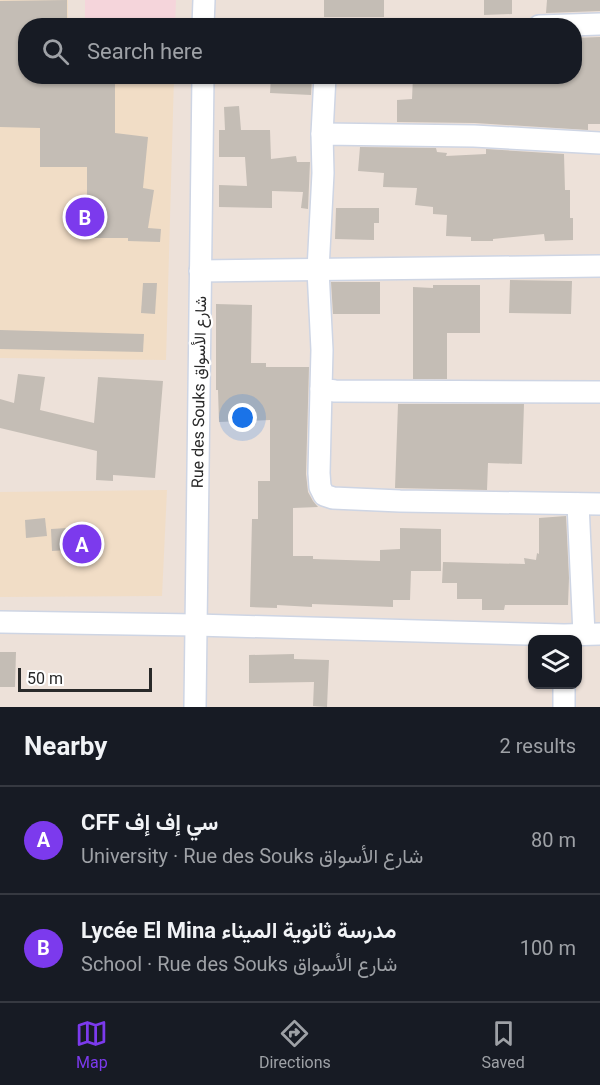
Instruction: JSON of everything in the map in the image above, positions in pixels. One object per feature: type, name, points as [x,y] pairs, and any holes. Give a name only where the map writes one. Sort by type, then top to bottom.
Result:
[{"type":"street","points":[[203,18],[204,0]]},
{"type":"street","points":[[582,25],[600,24]]},
{"type":"street","name":"Rue des Souks شارع الأسواق","points":[[195,707],[203,84]]},
{"type":"street","points":[[325,84],[318,270],[322,350],[319,480],[324,495],[333,498],[400,501],[600,504]]},
{"type":"street","points":[[322,134],[474,136],[600,143]]},
{"type":"street","points":[[200,271],[600,266]]},
{"type":"street","points":[[321,389],[600,392]]},
{"type":"street","points":[[578,504],[578,635]]},
{"type":"street","points":[[0,622],[543,635]]},
{"type":"street","points":[[564,689],[564,707]]},
{"type":"shaded area","points":[[0,0],[68,0],[68,18],[18,18],[18,84],[174,84],[166,360],[0,358]]},
{"type":"shaded area","points":[[85,0],[176,0],[175,18],[85,18]]},
{"type":"shaded area","points":[[167,490],[162,596],[0,597],[0,492]]},
{"type":"building","points":[[67,0],[67,18],[18,18],[18,84],[115,84],[115,133],[148,137],[143,188],[154,190],[148,228],[161,229],[160,242],[128,241],[128,238],[87,238],[87,167],[40,167],[40,128],[0,127],[0,1]]},
{"type":"building","points":[[324,0],[384,0],[384,17],[324,17]]},
{"type":"building","points":[[484,0],[512,0],[512,14],[484,15]]},
{"type":"building","points":[[547,0],[600,0],[600,11],[546,13]]},
{"type":"building","points":[[600,37],[600,124],[588,124],[588,130],[475,123],[397,122],[397,100],[412,99],[413,84],[582,84],[582,38]]},
{"type":"building","points":[[271,84],[312,84],[311,95],[270,93]]},
{"type":"building","points":[[239,106],[241,130],[270,130],[271,159],[296,156],[297,162],[310,162],[308,209],[301,208],[303,192],[272,191],[272,208],[219,207],[219,185],[247,186],[245,157],[219,157],[219,130],[225,130],[224,107]]},
{"type":"building","points":[[360,147],[436,148],[437,152],[447,153],[446,156],[486,154],[486,149],[564,154],[565,190],[570,190],[573,240],[545,241],[544,234],[493,239],[493,241],[471,241],[471,237],[446,236],[447,215],[433,214],[433,207],[415,205],[417,188],[383,187],[384,173],[358,171]]},
{"type":"building","points":[[336,208],[379,208],[379,223],[374,223],[374,240],[335,239]]},
{"type":"building","points":[[510,280],[572,281],[571,314],[509,313]]},
{"type":"building","points":[[331,282],[380,282],[380,314],[333,314]]},
{"type":"building","points":[[143,283],[157,283],[155,314],[141,313]]},
{"type":"building","points":[[433,285],[480,285],[480,333],[447,333],[447,379],[413,379],[413,287],[433,288]]},
{"type":"building","points":[[216,304],[252,305],[251,363],[266,363],[266,367],[309,367],[306,474],[308,492],[318,507],[293,508],[293,556],[313,556],[313,559],[380,561],[380,550],[400,549],[400,528],[441,529],[441,571],[411,571],[410,600],[393,600],[393,607],[312,604],[312,607],[277,605],[277,608],[250,607],[252,519],[258,519],[258,481],[270,481],[270,420],[219,422],[218,390],[216,390]]},
{"type":"building","points":[[0,330],[144,334],[143,352],[0,349]]},
{"type":"building","points":[[18,374],[45,377],[40,410],[94,423],[98,377],[163,381],[155,478],[113,475],[113,481],[96,480],[97,451],[0,428],[0,399],[14,403]]},
{"type":"building","points":[[398,404],[524,404],[522,464],[488,463],[487,490],[395,488]]},
{"type":"building","points":[[566,516],[568,605],[505,605],[504,610],[482,610],[482,599],[457,599],[457,583],[442,583],[443,562],[525,564],[524,558],[536,560],[537,553],[539,554],[539,518]]},
{"type":"building","points":[[45,518],[47,536],[26,538],[25,520]]},
{"type":"building","points":[[67,528],[69,550],[52,551],[51,529]]},
{"type":"building","points":[[0,652],[16,652],[15,687],[0,687]]},
{"type":"building","points":[[294,654],[294,659],[329,660],[327,707],[313,706],[314,682],[249,683],[249,655]]},
{"type":"place","name":"Lycée El Mina مدرسة ثانوية الميناء","points":[[85,217]]},
{"type":"place","name":"CFF سي إف إف","points":[[82,544]]}]
